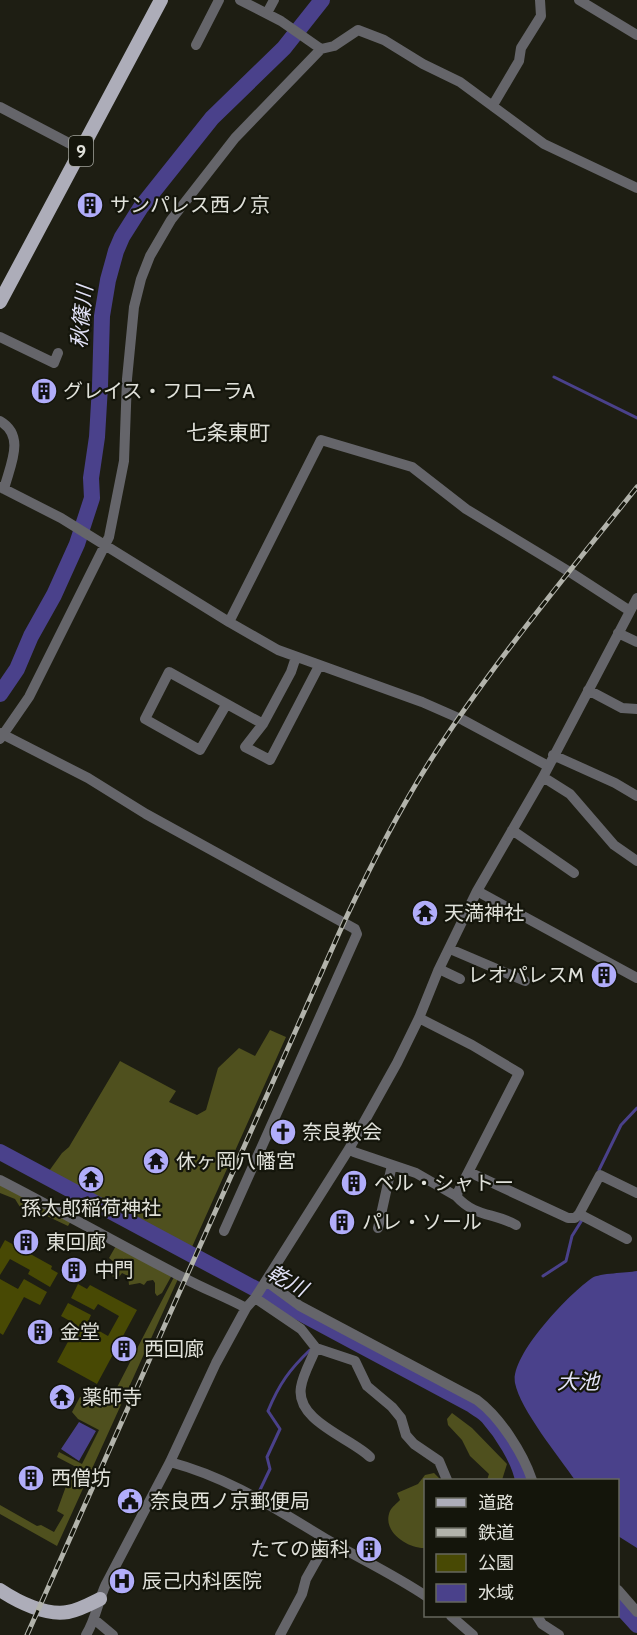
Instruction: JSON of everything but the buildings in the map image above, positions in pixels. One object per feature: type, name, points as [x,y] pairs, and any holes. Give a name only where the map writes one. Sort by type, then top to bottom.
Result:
[{"type":"main road","name":"9","points":[[0,302],[161,0]]},
{"type":"main road","points":[[0,1590],[28,1605],[51,1612],[67,1612],[100,1599]]},
{"type":"street","points":[[196,45],[219,0]]},
{"type":"street","points":[[240,0],[281,21],[318,46],[334,46],[358,30],[384,40],[423,64],[460,82],[544,144],[637,188]]},
{"type":"street","points":[[267,13],[274,0]]},
{"type":"street","points":[[493,105],[519,61],[521,48],[541,16],[540,0]]},
{"type":"street","points":[[579,0],[637,35]]},
{"type":"street","points":[[224,1231],[357,934],[355,928],[156,819],[88,778],[1,735],[29,697],[101,544],[109,537],[124,461],[127,379],[134,307],[150,256],[171,220],[235,138],[318,46]]},
{"type":"street","points":[[0,107],[82,150]]},
{"type":"street","points":[[0,338],[55,362]]},
{"type":"street","points":[[0,421],[9,426],[14,435],[15,445],[2,488],[61,519],[229,622],[278,650],[422,702],[551,760],[615,783],[637,796]]},
{"type":"street","points":[[229,622],[321,440],[412,467],[466,509],[630,611]]},
{"type":"street","points":[[86,1635],[95,1620],[106,1584],[170,1462],[216,1363],[246,1308],[255,1298],[349,1149],[397,1063],[477,891],[543,777],[637,598]]},
{"type":"street","points":[[618,633],[637,642]]},
{"type":"street","points":[[296,657],[291,672],[263,724],[245,747],[270,760],[319,666]]},
{"type":"street","points":[[226,705],[200,750],[145,719],[169,672],[263,724]]},
{"type":"street","points":[[588,690],[622,708],[637,709]]},
{"type":"street","points":[[543,777],[570,794],[614,845],[637,861]]},
{"type":"street","points":[[512,830],[574,873]]},
{"type":"street","points":[[477,891],[637,978]]},
{"type":"street","points":[[450,949],[525,981]]},
{"type":"street","points":[[439,969],[460,979]]},
{"type":"street","points":[[419,1018],[472,1045],[519,1073],[456,1196]]},
{"type":"street","points":[[349,1149],[416,1173],[456,1196],[474,1210],[484,1215],[505,1219],[516,1225]]},
{"type":"street","points":[[378,1228],[392,1165]]},
{"type":"street","points":[[469,1172],[567,1218],[575,1218],[579,1214],[600,1175],[637,1193]]},
{"type":"street","points":[[0,1180],[185,1279],[222,1294],[246,1308]]},
{"type":"street","points":[[579,1214],[627,1239]]},
{"type":"street","points":[[266,1281],[300,1306],[477,1400],[490,1410],[503,1428],[528,1468],[532,1479]]},
{"type":"street","points":[[255,1298],[301,1329],[316,1348],[355,1360],[367,1386],[392,1407],[401,1418],[406,1435],[414,1444],[439,1461],[447,1479]]},
{"type":"street","points":[[316,1348],[301,1386],[300,1395],[304,1405],[330,1431],[370,1457]]},
{"type":"street","points":[[170,1462],[229,1482],[258,1497],[328,1540],[396,1576],[424,1595]]},
{"type":"street","points":[[280,1635],[302,1594],[306,1579],[328,1540]]},
{"type":"street","points":[[619,1591],[637,1612]]},
{"type":"street","points":[[452,1617],[473,1635]]},
{"type":"street","points":[[538,1617],[542,1624],[559,1635]]},
{"type":"street","points":[[95,1620],[113,1635]]},
{"type":"green space","points":[[5,1240],[52,1266],[51,1269],[58,1273],[50,1287],[28,1274],[30,1270],[10,1259],[0,1275],[0,1249]]},
{"type":"green space","points":[[0,1279],[18,1289],[24,1279],[47,1292],[40,1305],[24,1297],[3,1335],[0,1333]]},
{"type":"green space","points":[[78,1284],[87,1289],[90,1285],[137,1310],[97,1384],[57,1362],[77,1325],[61,1316],[68,1303],[91,1315],[87,1324],[108,1336],[119,1316],[98,1304],[94,1310],[71,1298]]},
{"type":"shaded area","points":[[270,1030],[286,1037],[192,1247],[49,1171],[69,1147],[120,1061],[176,1091],[169,1102],[197,1115],[206,1110],[218,1068],[239,1048],[255,1056]]},
{"type":"shaded area","points":[[0,1184],[72,1219],[68,1226],[32,1209],[24,1210],[15,1199],[0,1193]]},
{"type":"shaded area","points":[[117,1244],[172,1275],[162,1293],[157,1296],[153,1280],[147,1281],[144,1285],[140,1283],[129,1285],[128,1276],[122,1273],[119,1277],[113,1277],[111,1271],[114,1262],[109,1258]]},
{"type":"shaded area","points":[[174,1277],[178,1279],[57,1546],[0,1514],[0,1505],[37,1526],[41,1525],[54,1532],[64,1515],[57,1511],[69,1478],[72,1479],[78,1468],[57,1457],[59,1452],[82,1464],[99,1430],[78,1419],[72,1412],[80,1397],[89,1394],[107,1403],[111,1399]]},
{"type":"shaded area","points":[[452,1413],[472,1428],[507,1464],[502,1479],[487,1479],[489,1474],[470,1456],[462,1440],[448,1425],[447,1419]]},
{"type":"shaded area","points":[[434,1473],[440,1479],[424,1479],[424,1548],[419,1548],[398,1538],[389,1526],[388,1519],[391,1510],[400,1500],[397,1493],[418,1484],[425,1475]]},
{"type":"water","name":"大池","points":[[637,1271],[637,1548],[619,1537],[619,1479],[574,1479],[532,1419],[518,1394],[515,1383],[516,1371],[522,1357],[543,1326],[582,1286],[596,1276]]},
{"type":"water","points":[[79,1422],[96,1431],[79,1461],[61,1449]]},
{"type":"waterway","name":"秋篠川","points":[[0,694],[17,669],[31,636],[54,595],[77,544],[92,498],[91,478],[97,437],[102,316],[108,280],[122,237],[141,207],[212,118],[284,48],[322,0]]},
{"type":"waterway","points":[[554,377],[637,418]]},
{"type":"waterway","points":[[599,1170],[621,1125],[637,1108]]},
{"type":"waterway","name":"乾川","points":[[0,1152],[472,1405],[486,1415],[504,1438],[514,1455],[523,1479]]},
{"type":"waterway","points":[[543,1276],[566,1261],[572,1236],[582,1220]]},
{"type":"waterway","points":[[277,1503],[259,1492],[270,1469],[267,1457],[280,1429],[268,1411],[286,1378],[310,1350]]},
{"type":"waterway","name":"乾川","points":[[619,1605],[637,1625]]},
{"type":"railway","points":[[27,1635],[344,922],[385,840],[430,761],[454,725],[530,621],[637,487]]},
{"type":"place","name":"サンパレス西ノ京","points":[[90,205]]},
{"type":"place","name":"グレイス・フローラA","points":[[44,391]]},
{"type":"place","name":"天満神社","points":[[425,913]]},
{"type":"place","name":"レオパレスM","points":[[604,975]]},
{"type":"place","name":"奈良教会","points":[[283,1132]]},
{"type":"place","name":"休ヶ岡八幡宮","points":[[156,1161]]},
{"type":"place","name":"孫太郎稲荷神社","points":[[91,1179]]},
{"type":"place","name":"ベル・シャトー","points":[[354,1183]]},
{"type":"place","name":"パレ・ソール","points":[[342,1222]]},
{"type":"place","name":"東回廊","points":[[26,1242]]},
{"type":"place","name":"中門","points":[[74,1270]]},
{"type":"place","name":"金堂","points":[[40,1332]]},
{"type":"place","name":"西回廊","points":[[124,1349]]},
{"type":"place","name":"薬師寺","points":[[62,1397]]},
{"type":"place","name":"西僧坊","points":[[31,1478]]},
{"type":"place","name":"奈良西ノ京郵便局","points":[[130,1501]]},
{"type":"place","name":"たての歯科","points":[[369,1549]]},
{"type":"place","name":"辰己内科医院","points":[[122,1581]]},
{"type":"district","name":"七条東町","points":[[228,433]]}]
